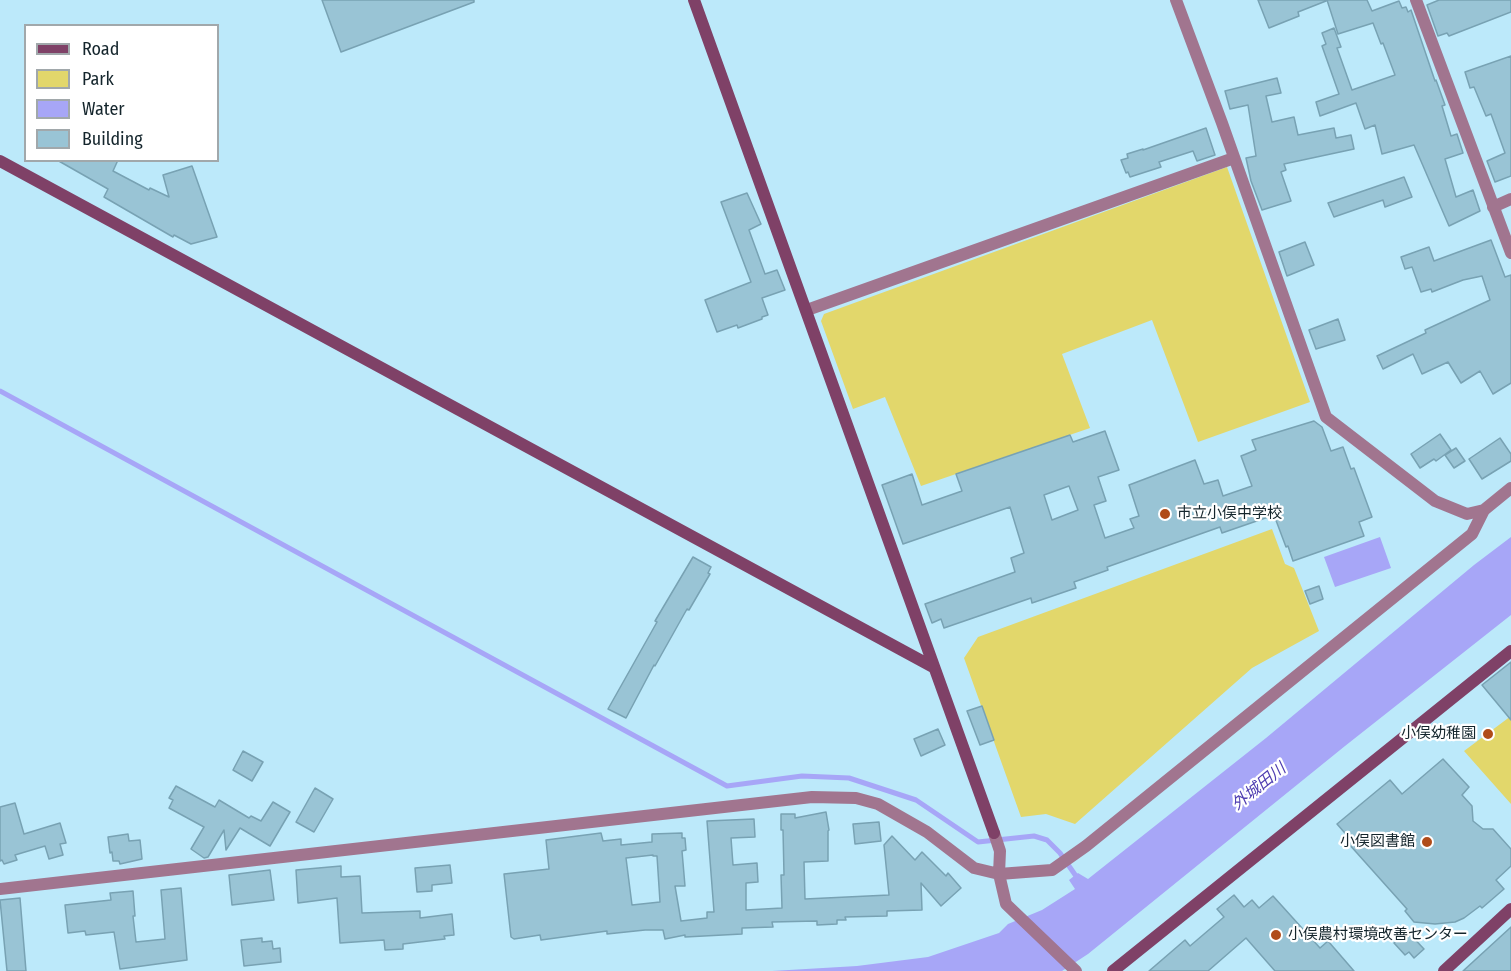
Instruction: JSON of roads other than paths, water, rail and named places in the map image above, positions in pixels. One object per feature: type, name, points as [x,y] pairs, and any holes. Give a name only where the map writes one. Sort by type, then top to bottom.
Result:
[{"type":"street","points":[[694,0],[994,833],[999,849],[999,874],[1006,904],[1076,971]]},
{"type":"street","points":[[1176,0],[1326,417],[1435,501],[1467,514],[1484,510],[1511,489]]},
{"type":"street","points":[[1416,0],[1511,253]]},
{"type":"street","points":[[807,310],[1233,158]]},
{"type":"street","points":[[0,161],[933,667]]},
{"type":"street","points":[[1493,207],[1511,199]]},
{"type":"street","points":[[0,889],[812,797],[856,798],[878,804],[927,832],[974,868],[999,874],[1052,870],[1472,534],[1484,510]]},
{"type":"street","points":[[1113,971],[1511,651]]},
{"type":"street","points":[[1444,971],[1511,909]]},
{"type":"water","points":[[1380,537],[1391,568],[1335,587],[1324,557]]},
{"type":"water","name":"外城田川","points":[[1511,537],[1511,615],[1088,954],[1062,971],[772,971],[857,966],[928,957],[999,933],[1008,924],[1042,910],[1075,889],[1069,880],[1078,873],[1088,879],[1266,738],[1474,565]]},
{"type":"waterway","points":[[0,391],[727,786],[802,776],[849,778],[916,800],[978,842],[1034,836],[1047,840],[1060,853],[1078,879]]},
{"type":"place","name":"市立小俣中学校","points":[[1165,514]]},
{"type":"place","name":"小俣幼稚園","points":[[1488,734]]},
{"type":"place","name":"小俣図書館","points":[[1427,842]]},
{"type":"place","name":"小俣農村環境改善センター","points":[[1276,935]]}]
